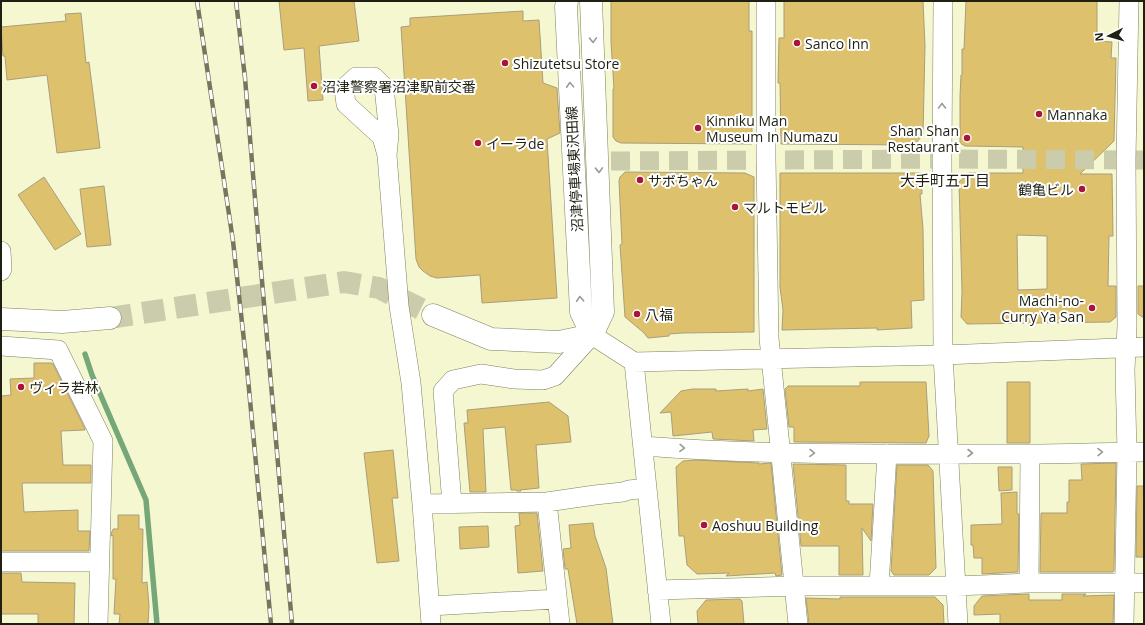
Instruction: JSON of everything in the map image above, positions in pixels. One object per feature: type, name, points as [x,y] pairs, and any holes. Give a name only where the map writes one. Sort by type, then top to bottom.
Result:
[{"type":"main road","name":"沼津停車場東沢田線","points":[[591,1],[603,312],[592,335]]},
{"type":"main road","name":"沼津停車場東沢田線","points":[[565,3],[581,312],[592,335]]},
{"type":"main road","points":[[433,315],[491,339],[559,342],[592,335]]},
{"type":"main road","points":[[1,319],[62,322],[110,318]]},
{"type":"street","points":[[766,1],[766,160],[770,359],[798,624]]},
{"type":"street","points":[[943,1],[943,355],[958,624]]},
{"type":"street","points":[[1124,624],[1124,583],[1135,452],[1125,348],[1127,326],[1126,159],[1129,1]]},
{"type":"street","points":[[387,155],[399,306],[411,383],[431,615],[558,599]]},
{"type":"street","points":[[1,251],[1,270]]},
{"type":"street","points":[[452,504],[443,391],[453,380],[482,374],[514,379],[543,380],[555,376],[592,335],[634,362],[943,355],[1144,347]]},
{"type":"street","points":[[1,346],[58,350],[103,441],[98,624]]},
{"type":"street","points":[[634,362],[657,590],[662,624]]},
{"type":"street","points":[[643,446],[780,452],[887,454],[1135,452]]},
{"type":"street","points":[[879,586],[887,454]]},
{"type":"street","points":[[1029,583],[1030,454]]},
{"type":"street","points":[[422,504],[547,502],[647,488]]},
{"type":"street","points":[[547,502],[560,624]]},
{"type":"street","points":[[1,562],[100,562]]},
{"type":"street","points":[[657,590],[795,586],[956,586],[1029,583],[1144,583]]},
{"type":"building","points":[[279,1],[354,1],[359,41],[319,46],[323,100],[308,101],[304,48],[284,50]]},
{"type":"building","points":[[611,1],[749,1],[749,31],[752,31],[752,144],[621,143],[616,141],[613,137],[614,89],[611,42]]},
{"type":"building","points":[[784,1],[923,1],[925,45],[923,135],[914,145],[781,144],[780,83],[778,83],[779,38],[784,38]]},
{"type":"building","points":[[966,1],[1097,1],[1097,41],[1112,42],[1111,58],[1116,58],[1114,141],[1080,174],[1112,174],[1113,236],[1109,236],[1108,286],[1116,286],[1116,317],[1110,322],[967,324],[961,317],[962,292],[959,182],[969,173],[1023,173],[1023,147],[965,146],[960,143],[962,49],[964,49]],"holes":[[[1017,235],[1047,236],[1047,289],[1018,290]]]},
{"type":"building","name":"イーラde","points":[[523,11],[523,21],[539,20],[543,83],[557,88],[560,133],[547,139],[557,298],[482,303],[480,275],[437,278],[430,276],[423,271],[419,267],[416,259],[401,27],[410,26],[410,18]]},
{"type":"building","points":[[81,13],[86,63],[89,62],[100,148],[57,153],[47,75],[7,80],[5,56],[3,56],[1,27],[66,21],[65,14]]},
{"type":"building","points":[[625,172],[745,173],[754,177],[754,332],[682,333],[648,338],[625,317],[620,245],[622,244],[619,181],[620,177]]},
{"type":"building","points":[[780,173],[921,173],[922,194],[920,194],[923,229],[924,300],[911,301],[912,328],[877,330],[877,328],[782,330],[783,310],[780,287]]},
{"type":"building","points":[[44,177],[81,234],[55,250],[18,195]]},
{"type":"building","points":[[104,186],[111,245],[87,247],[80,189]]},
{"type":"building","points":[[1138,286],[1144,286],[1144,318],[1138,314]]},
{"type":"building","points":[[34,363],[53,364],[85,429],[61,431],[63,465],[91,465],[91,483],[22,483],[24,512],[78,510],[78,531],[90,531],[89,551],[1,551],[1,396],[11,395],[10,379],[34,378]]},
{"type":"building","points":[[860,382],[926,382],[929,436],[926,443],[794,442],[794,427],[789,427],[785,389],[788,386],[860,386]]},
{"type":"building","points":[[1007,382],[1030,382],[1030,443],[1007,443]]},
{"type":"building","points":[[693,389],[716,389],[716,391],[748,389],[748,391],[763,389],[767,429],[753,430],[754,441],[713,439],[712,432],[673,436],[671,412],[660,413],[681,391]]},
{"type":"building","points":[[549,402],[568,416],[571,442],[536,445],[539,488],[520,490],[521,491],[511,490],[505,427],[483,429],[486,492],[470,492],[464,423],[468,423],[467,410]]},
{"type":"building","points":[[393,450],[398,498],[392,498],[399,561],[377,563],[364,453]]},
{"type":"building","points":[[695,460],[759,464],[771,463],[782,575],[776,576],[775,573],[726,576],[729,573],[697,574],[687,565],[684,536],[679,536],[676,467],[683,461]]},
{"type":"building","points":[[1116,463],[1114,571],[1040,572],[1041,513],[1067,513],[1067,502],[1069,502],[1069,480],[1082,480],[1081,464]]},
{"type":"building","points":[[793,464],[846,465],[846,501],[849,501],[849,504],[873,504],[871,541],[862,528],[863,575],[839,575],[839,546],[801,546]]},
{"type":"building","points":[[897,465],[928,465],[933,471],[936,568],[929,575],[894,575],[891,571]]},
{"type":"building","points":[[998,467],[1012,467],[1012,490],[999,491]]},
{"type":"building","points":[[1137,486],[1144,486],[1144,557],[1136,557]]},
{"type":"building","points":[[1017,492],[1017,514],[1019,514],[1018,572],[982,574],[982,558],[974,558],[973,545],[971,545],[971,525],[1002,524],[1001,493]]},
{"type":"building","points":[[519,513],[537,513],[543,571],[518,573],[515,526],[520,525]]},
{"type":"building","points":[[118,515],[139,515],[139,529],[143,529],[142,583],[147,582],[149,606],[148,624],[119,624],[120,614],[114,614],[116,579],[113,579],[113,535],[111,536],[113,529],[118,529]]},
{"type":"building","points":[[593,523],[595,536],[606,568],[613,624],[577,624],[568,569],[565,569],[563,549],[571,548],[569,525]]},
{"type":"building","points":[[488,526],[489,547],[460,549],[459,527]]},
{"type":"building","points":[[1,573],[21,573],[22,582],[75,583],[74,624],[38,624],[38,614],[1,614]]},
{"type":"building","points":[[1029,594],[1029,600],[1062,600],[1062,594],[1086,594],[1083,596],[1114,595],[1113,624],[1000,624],[1000,614],[974,615],[974,606],[982,596]]},
{"type":"building","points":[[840,597],[935,597],[943,605],[944,624],[809,624],[806,598],[840,599]]},
{"type":"building","points":[[740,599],[742,601],[744,624],[698,624],[697,611],[706,600]]},
{"type":"waterway","points":[[85,354],[92,375],[146,500],[157,624]]},
{"type":"tunnel","points":[[611,161],[942,159],[1144,160]]},
{"type":"tunnel","points":[[110,318],[344,282],[379,288],[433,315]]},
{"type":"railway","points":[[197,1],[233,241],[247,368],[271,624]]},
{"type":"railway","points":[[236,1],[245,78],[292,624]]},
{"type":"place","name":"Sanco Inn","points":[[797,43]]},
{"type":"place","name":"Shizutetsu Store","points":[[505,63]]},
{"type":"place","name":"沼津警察署沼津駅前交番","points":[[314,86]]},
{"type":"place","name":"Mannaka","points":[[1039,114]]},
{"type":"place","name":"Kinniku Man Museum In Numazu","points":[[698,128]]},
{"type":"place","name":"Shan Shan Restaurant","points":[[967,138]]},
{"type":"place","name":"イーラde","points":[[478,143]]},
{"type":"place","name":"サボちゃん","points":[[640,180]]},
{"type":"place","name":"鶴亀ビル","points":[[1082,189]]},
{"type":"place","name":"マルトモビル","points":[[735,207]]},
{"type":"place","name":"Machi-no- Curry Ya San","points":[[1092,308]]},
{"type":"place","name":"八福","points":[[637,314]]},
{"type":"place","name":"ヴィラ若林","points":[[21,387]]},
{"type":"place","name":"Aoshuu Building","points":[[704,525]]},
{"type":"district","name":"大手町五丁目","points":[[945,180]]}]
